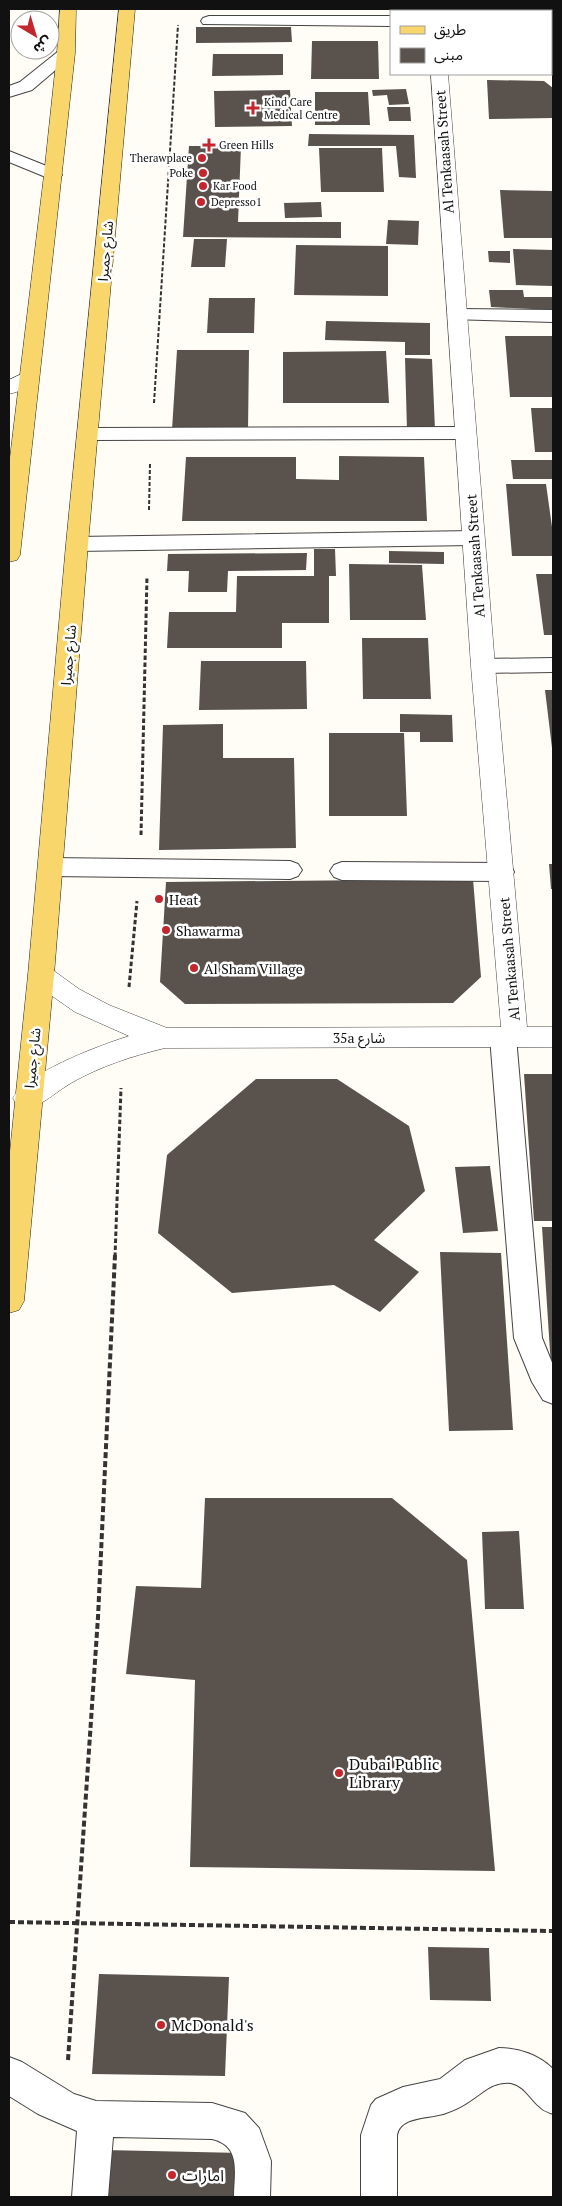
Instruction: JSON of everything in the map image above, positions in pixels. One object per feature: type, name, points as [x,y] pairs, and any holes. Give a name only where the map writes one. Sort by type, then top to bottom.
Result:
[{"type":"main road","points":[[9,554],[14,469],[28,377],[53,176],[66,53],[68,9]]},
{"type":"main road","name":"شارع جميرا","points":[[9,1301],[41,975],[77,544],[128,9]]},
{"type":"street","name":"Al Tenkaasah Street","points":[[438,75],[483,666],[502,872],[509,1037]]},
{"type":"street","points":[[9,388],[28,377]]},
{"type":"street","name":"35a شارع","points":[[41,975],[84,1006],[109,1018],[166,1038]]},
{"type":"street","name":"35a شارع","points":[[28,1098],[52,1080],[78,1066],[123,1048],[166,1038],[553,1037]]},
{"type":"lane","points":[[209,21],[390,22]]},
{"type":"lane","points":[[9,92],[26,86],[66,53]]},
{"type":"lane","points":[[9,156],[53,176]]},
{"type":"lane","points":[[18,176],[53,176]]},
{"type":"lane","points":[[456,315],[553,316]]},
{"type":"lane","points":[[88,434],[466,433]]},
{"type":"lane","points":[[77,544],[474,538]]},
{"type":"lane","points":[[483,666],[553,665]]},
{"type":"lane","points":[[50,867],[290,870]]},
{"type":"lane","points":[[342,871],[502,872]]},
{"type":"lane","points":[[509,1037],[528,1338],[542,1373],[553,1391]]},
{"type":"lane","points":[[379,2197],[379,2129],[385,2116],[394,2109],[446,2096],[491,2066],[506,2064],[534,2075],[553,2096]]},
{"type":"lane","points":[[9,2075],[80,2114],[212,2121],[232,2126],[246,2141],[253,2161],[252,2197]]},
{"type":"lane","points":[[80,2114],[90,2197]]},
{"type":"path","points":[[80,2114],[77,1923],[98,1617],[110,1400],[123,1048]]},
{"type":"path","points":[[9,1922],[553,1931]]},
{"type":"building","points":[[196,27],[291,27],[292,42],[196,43]]},
{"type":"building","points":[[312,41],[378,41],[379,79],[311,79]]},
{"type":"building","points":[[213,54],[283,54],[283,75],[212,76]]},
{"type":"building","points":[[487,80],[544,81],[553,88],[553,118],[489,119]]},
{"type":"building","points":[[406,89],[409,104],[389,105],[387,95],[373,96],[372,90]]},
{"type":"building","name":"Kind Care Medical Centre","points":[[290,90],[292,126],[215,127],[214,91]]},
{"type":"building","points":[[315,92],[368,92],[370,125],[315,125]]},
{"type":"building","points":[[387,107],[410,107],[411,121],[389,121]]},
{"type":"building","points":[[309,134],[414,135],[416,178],[399,177],[396,146],[308,146]]},
{"type":"building","points":[[189,146],[241,146],[238,222],[341,222],[341,238],[183,237]]},
{"type":"building","points":[[319,148],[382,148],[384,192],[321,192]]},
{"type":"building","points":[[500,190],[553,191],[553,238],[504,238]]},
{"type":"building","points":[[321,202],[322,217],[285,218],[284,203]]},
{"type":"building","points":[[388,220],[419,221],[418,245],[386,244]]},
{"type":"building","points":[[194,239],[227,239],[225,267],[191,267]]},
{"type":"building","points":[[296,245],[388,246],[388,296],[294,295]]},
{"type":"building","points":[[513,249],[553,250],[553,286],[516,285]]},
{"type":"building","points":[[488,251],[510,251],[510,263],[489,262]]},
{"type":"building","points":[[489,290],[523,290],[524,297],[553,297],[553,310],[491,307]]},
{"type":"building","points":[[209,298],[255,298],[254,333],[207,333]]},
{"type":"building","points":[[326,321],[430,323],[430,355],[405,355],[405,342],[325,340]]},
{"type":"building","points":[[505,336],[553,336],[553,397],[510,397]]},
{"type":"building","points":[[177,350],[249,350],[248,430],[172,430]]},
{"type":"building","points":[[386,351],[389,403],[283,403],[283,352]]},
{"type":"building","points":[[405,358],[432,359],[435,430],[407,430]]},
{"type":"building","points":[[531,408],[553,408],[553,452],[535,452]]},
{"type":"building","points":[[339,456],[424,457],[427,521],[182,521],[186,457],[296,457],[296,479],[339,480]]},
{"type":"building","points":[[511,460],[553,460],[553,479],[513,479]]},
{"type":"building","points":[[506,484],[546,484],[553,534],[553,556],[512,556]]},
{"type":"building","points":[[314,549],[335,549],[336,576],[329,576],[329,623],[282,623],[282,648],[167,648],[169,612],[236,612],[237,576],[314,576]]},
{"type":"building","points":[[389,551],[444,552],[444,564],[389,563]]},
{"type":"building","points":[[307,553],[306,570],[228,571],[227,592],[188,592],[189,571],[167,571],[168,554]]},
{"type":"building","points":[[349,564],[422,565],[426,620],[350,620]]},
{"type":"building","points":[[536,574],[553,574],[553,635],[544,635]]},
{"type":"building","points":[[362,638],[428,638],[431,699],[363,699]]},
{"type":"building","points":[[201,661],[306,661],[307,709],[199,710]]},
{"type":"building","points":[[545,690],[553,690],[553,748],[552,748]]},
{"type":"building","points":[[400,714],[452,715],[453,742],[420,742],[420,732],[400,732]]},
{"type":"building","points":[[223,724],[223,758],[294,758],[296,848],[159,850],[163,725]]},
{"type":"building","points":[[329,733],[404,733],[407,816],[329,816]]},
{"type":"building","points":[[549,864],[553,864],[553,889],[551,889]]},
{"type":"building","points":[[473,879],[481,977],[453,1003],[185,1004],[160,982],[166,882]]},
{"type":"building","points":[[524,1074],[553,1074],[553,1221],[534,1221]]},
{"type":"building","points":[[256,1079],[337,1079],[409,1126],[425,1191],[374,1240],[419,1272],[380,1312],[334,1285],[232,1293],[158,1233],[167,1155]]},
{"type":"building","points":[[490,1166],[498,1231],[463,1233],[455,1167]]},
{"type":"building","points":[[542,1227],[553,1227],[553,1367],[551,1367]]},
{"type":"building","points":[[440,1252],[501,1253],[513,1430],[449,1431]]},
{"type":"building","name":"Dubai Public Library","points":[[205,1498],[392,1498],[467,1560],[495,1871],[190,1867],[195,1680],[126,1674],[136,1586],[201,1588]]},
{"type":"building","points":[[519,1531],[524,1609],[485,1609],[482,1532]]},
{"type":"building","points":[[428,1947],[489,1948],[491,2001],[430,2000]]},
{"type":"building","name":"McDonald's","points":[[99,1974],[229,1977],[225,2076],[92,2074]]},
{"type":"building","name":"امارات","points":[[104,2150],[242,2153],[240,2197],[100,2197]]},
{"type":"place","name":"Kind Care Medical Centre","points":[[253,108]]},
{"type":"place","name":"Green Hills","points":[[209,145]]},
{"type":"place","name":"Therawplace","points":[[202,158]]},
{"type":"place","name":"Poke","points":[[203,173]]},
{"type":"place","name":"Kar Food","points":[[203,186]]},
{"type":"place","name":"Depresso1","points":[[201,202]]},
{"type":"place","name":"Heat","points":[[159,899]]},
{"type":"place","name":"Shawarma","points":[[166,930]]},
{"type":"place","name":"Al Sham Village","points":[[194,968]]},
{"type":"place","name":"Dubai Public Library","points":[[339,1773]]},
{"type":"place","name":"McDonald's","points":[[161,2025]]},
{"type":"place","name":"امارات","points":[[172,2175]]}]
